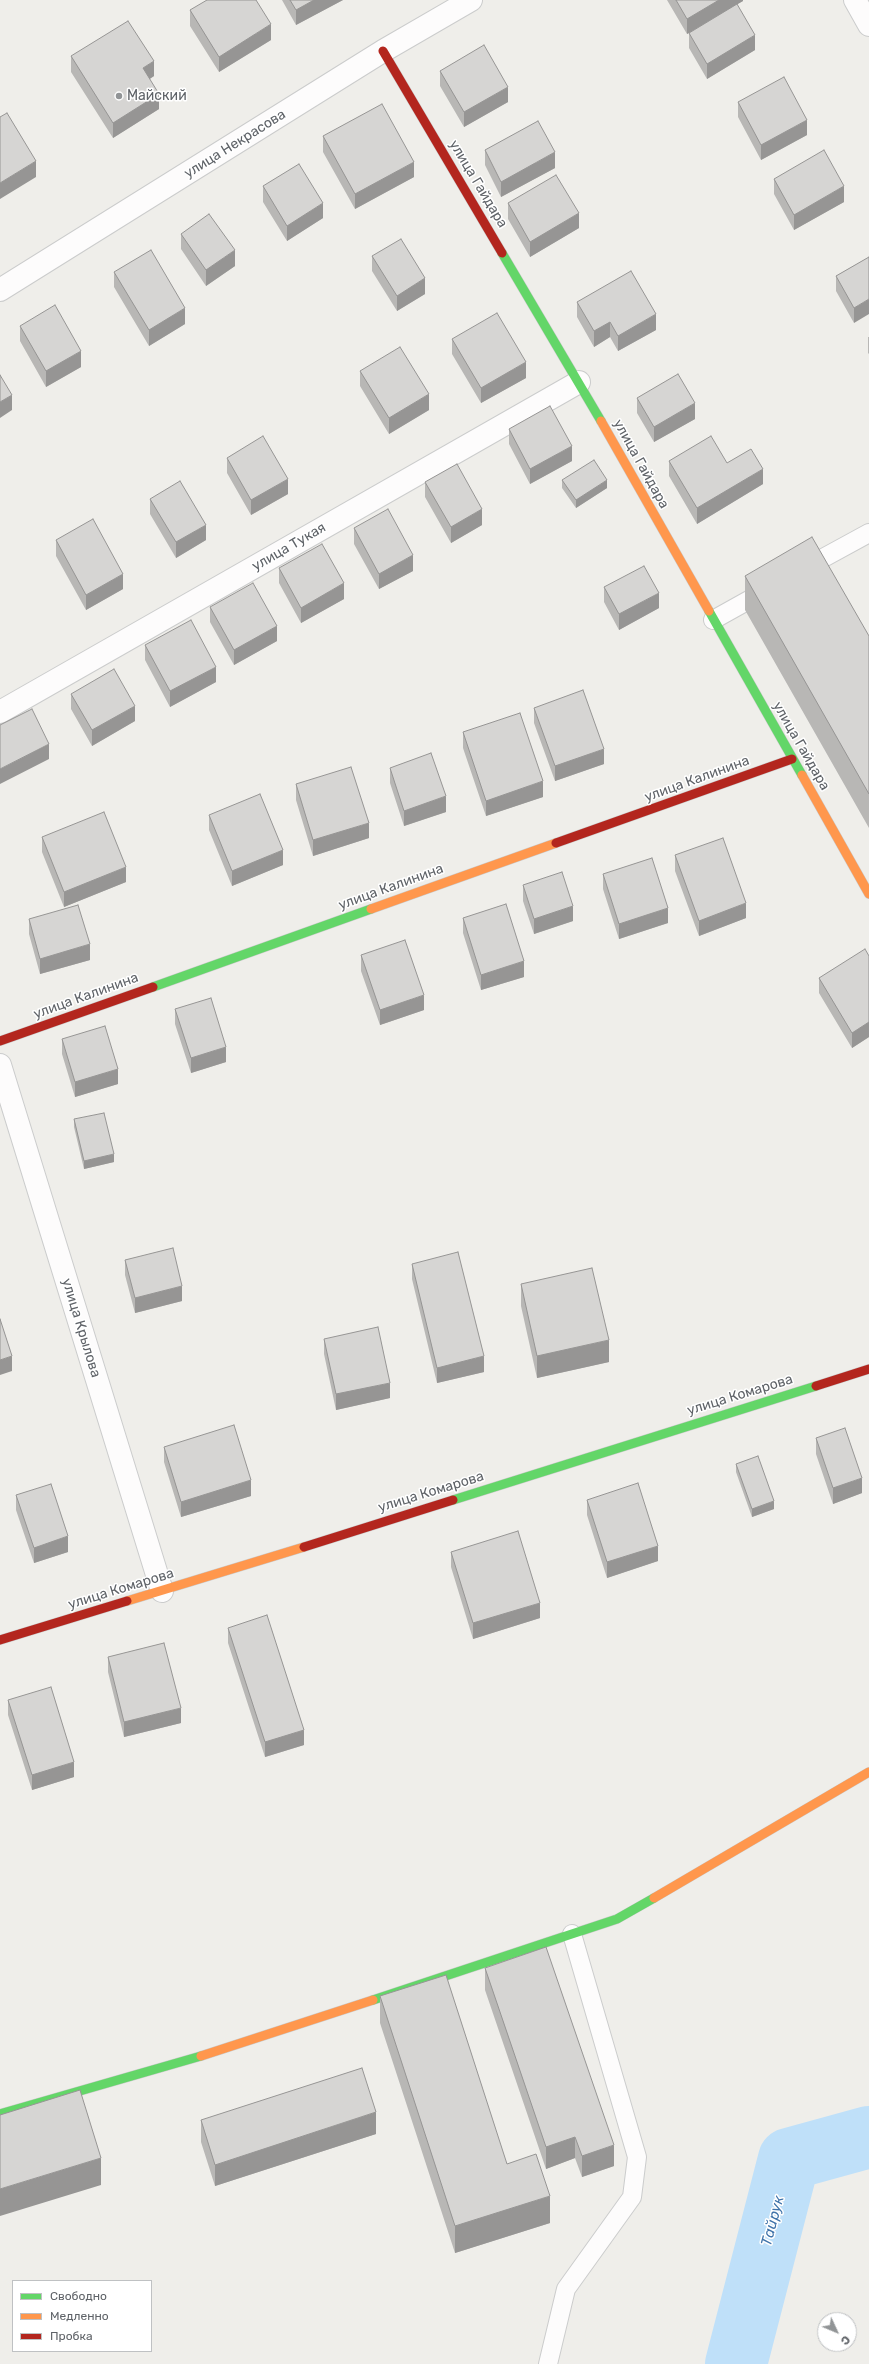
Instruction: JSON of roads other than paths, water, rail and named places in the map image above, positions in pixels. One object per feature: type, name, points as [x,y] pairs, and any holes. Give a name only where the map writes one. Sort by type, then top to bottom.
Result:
[{"type":"street","name":"улица Некрасова","points":[[0,290],[383,51],[471,0]]},
{"type":"street","points":[[854,0],[869,25]]},
{"type":"street","name":"улица Гайдара","points":[[383,51],[579,382],[869,894]]},
{"type":"street","name":"улица Тукая","points":[[0,712],[579,382]]},
{"type":"street","name":"улица Калинина","points":[[0,1041],[792,759]]},
{"type":"street","name":"улица Крылова","points":[[0,1066],[162,1591]]},
{"type":"street","name":"улица Комарова","points":[[0,1640],[162,1591],[869,1369]]},
{"type":"street","points":[[0,2114],[163,2069],[617,1918],[869,1772]]},
{"type":"lane","points":[[713,620],[869,533]]},
{"type":"lane","points":[[548,2364],[566,2289],[632,2197],[637,2157],[572,1934]]},
{"type":"waterway","name":"Тайрук","points":[[736,2364],[789,2159],[869,2137]]},
{"type":"place","name":"Майский","points":[[119,96]]}]
